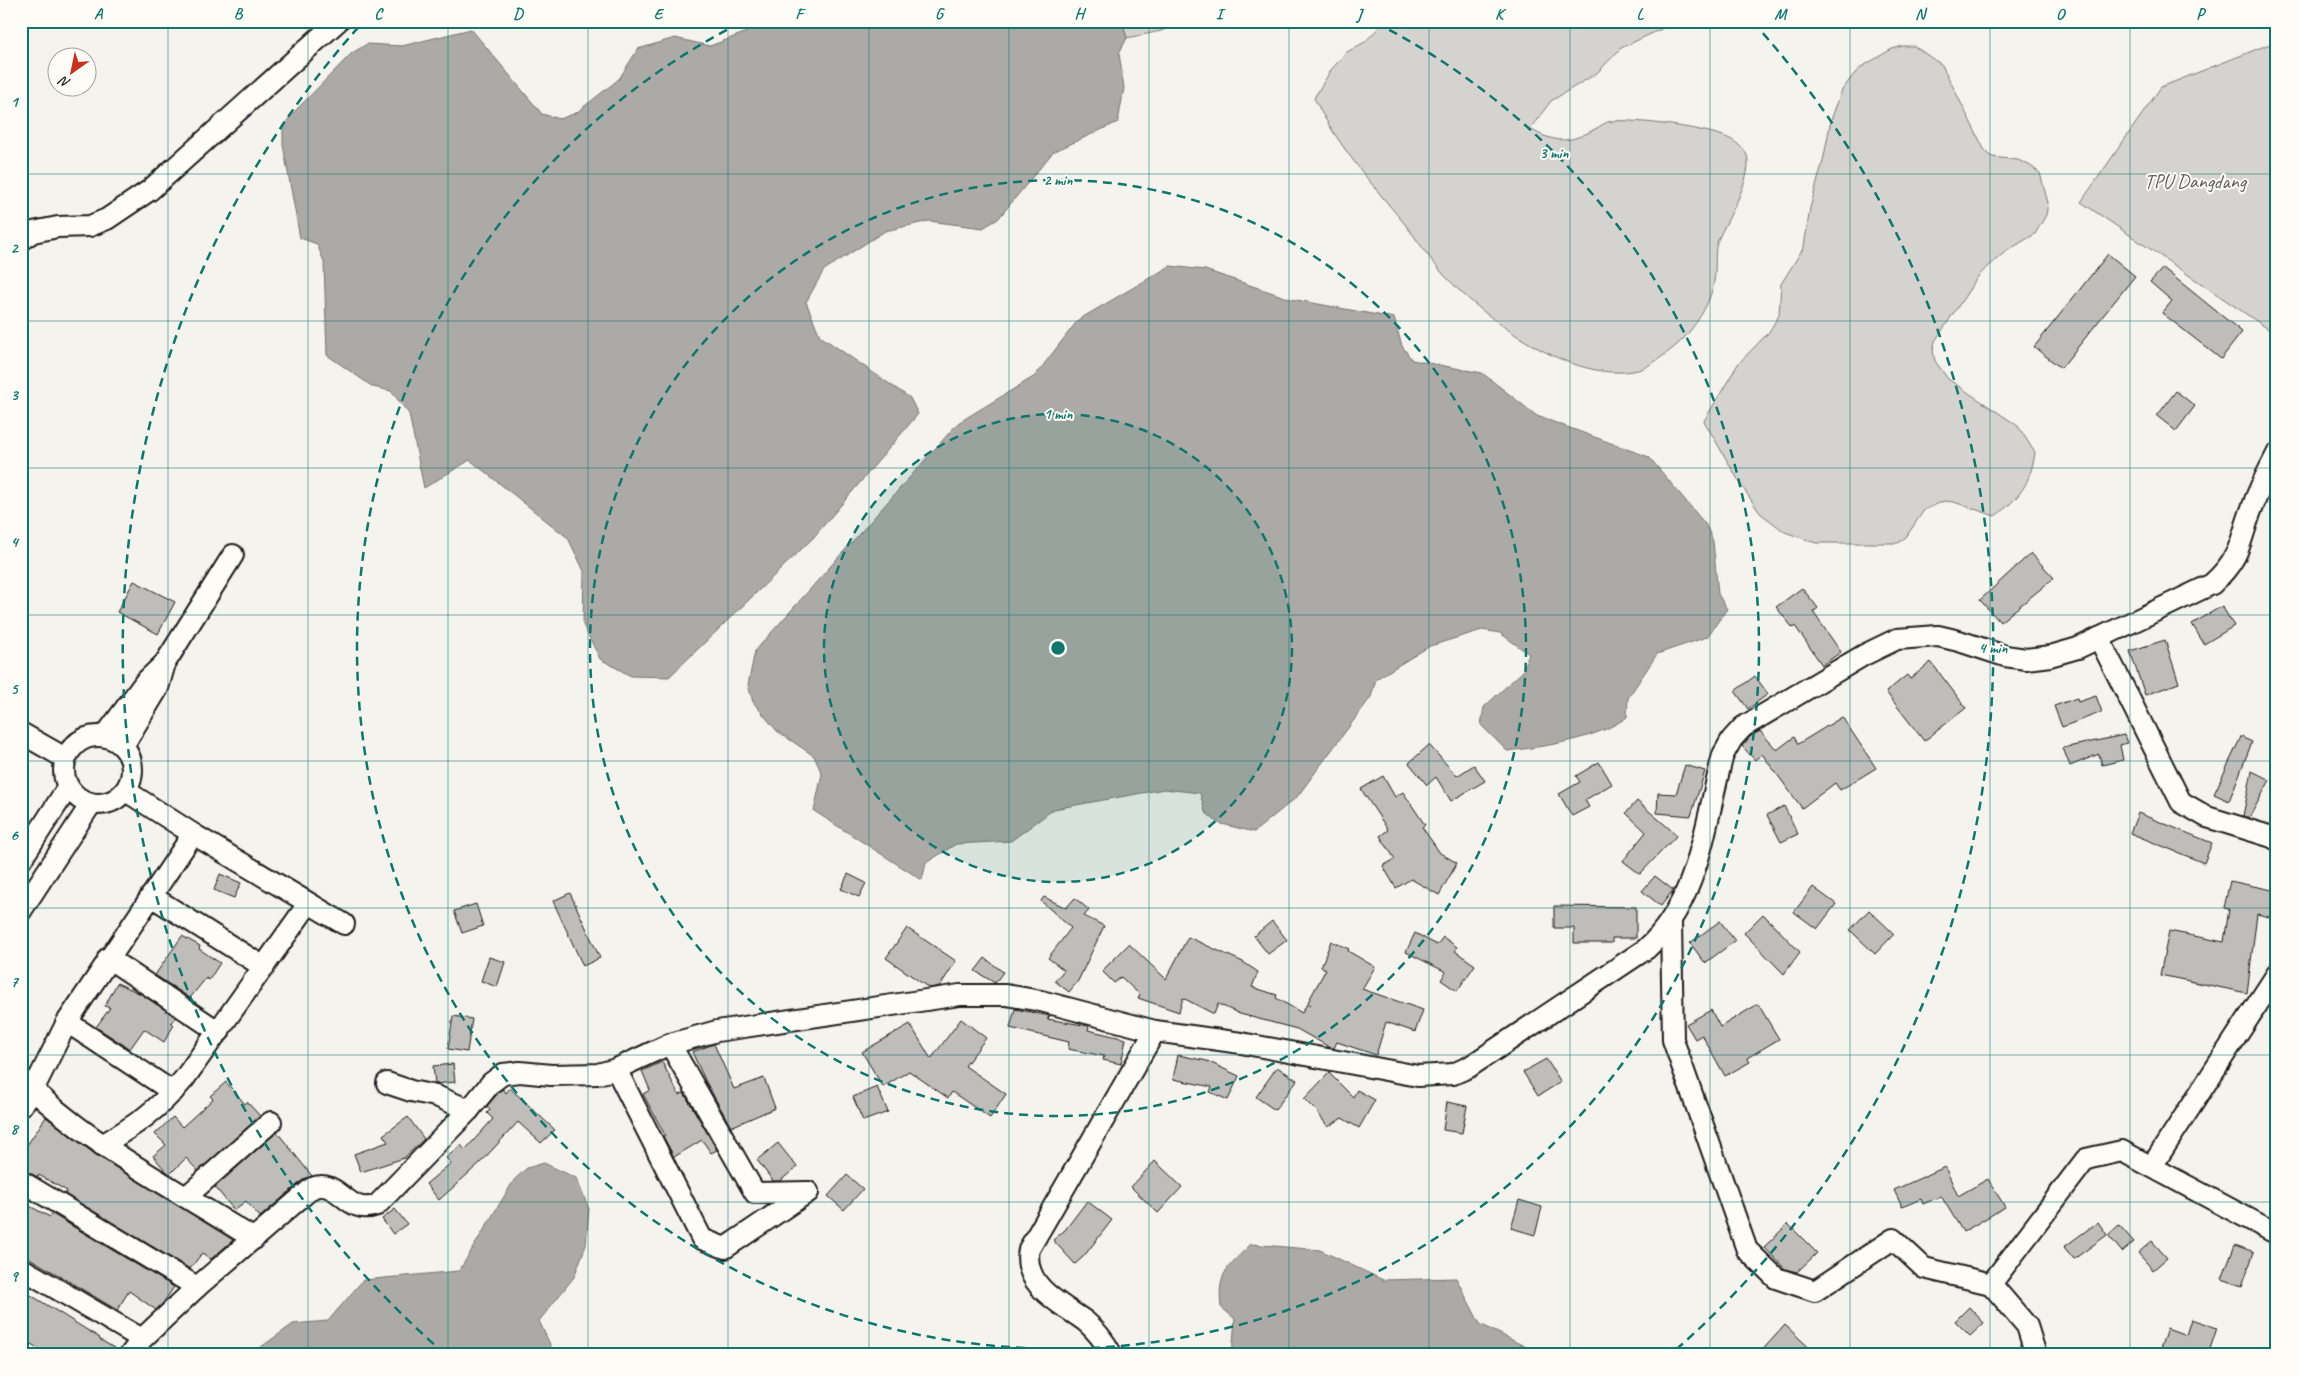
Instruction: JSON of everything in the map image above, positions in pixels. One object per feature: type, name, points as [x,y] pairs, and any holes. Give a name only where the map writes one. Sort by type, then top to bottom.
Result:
[{"type":"street","points":[[21,240],[33,232],[58,226],[90,226],[107,219],[150,190],[338,21]]},
{"type":"street","points":[[21,1268],[136,1347],[197,1287],[312,1188],[321,1184],[328,1186],[357,1207],[368,1208],[377,1204],[469,1110],[491,1083],[503,1074],[520,1072],[578,1076],[598,1074],[616,1069],[670,1044],[717,1031],[960,995],[983,994],[1041,1001],[1155,1031],[1241,1043],[1418,1076],[1453,1074],[1469,1067],[1646,949],[1662,935],[1671,922],[1696,867],[1723,755],[1732,739],[1743,727],[1864,655],[1897,640],[1938,636],[2006,656],[2026,659],[2050,656],[2078,648],[2212,584],[2224,573],[2242,544],[2253,504],[2277,454]]},
{"type":"street","points":[[114,741],[145,682],[165,663],[233,556]]},
{"type":"street","points":[[2099,638],[2181,802],[2207,817],[2277,840]]},
{"type":"street","points":[[21,733],[66,758]]},
{"type":"street","points":[[86,738],[114,741],[132,763],[130,782],[126,791],[110,803],[91,804],[81,801],[68,787],[63,768],[66,758],[70,750],[86,738]]},
{"type":"street","points":[[21,860],[68,787]]},
{"type":"street","points":[[126,791],[193,834],[344,924]]},
{"type":"street","points":[[21,911],[91,804]]},
{"type":"street","points":[[193,834],[108,958],[25,1091],[102,1145],[254,1239]]},
{"type":"street","points":[[151,896],[264,967]]},
{"type":"street","points":[[102,1145],[146,1118],[174,1092],[219,1032],[308,904]]},
{"type":"street","points":[[1671,922],[1673,1040],[1747,1250],[1776,1278],[1815,1291],[1893,1239],[1924,1268],[1991,1284],[2027,1326],[2036,1355]]},
{"type":"street","points":[[108,958],[219,1032]]},
{"type":"street","points":[[2152,1166],[2277,974]]},
{"type":"street","points":[[67,1022],[174,1092]]},
{"type":"street","points":[[1112,1355],[1096,1332],[1086,1322],[1045,1293],[1038,1285],[1026,1263],[1029,1249],[1155,1031]]},
{"type":"street","points":[[616,1069],[702,1239],[725,1248],[808,1192],[755,1193],[670,1044]]},
{"type":"street","points":[[387,1083],[411,1091],[436,1096],[469,1110]]},
{"type":"street","points":[[187,1196],[271,1122]]},
{"type":"street","points":[[1991,1284],[2086,1159],[2122,1151],[2277,1234]]},
{"type":"street","points":[[21,1181],[197,1287]]},
{"type":"green space","points":[[1122,21],[1185,21],[1161,31],[1127,38]]},
{"type":"green space","points":[[1385,21],[1678,21],[1621,48],[1597,73],[1551,101],[1530,129],[1547,137],[1562,140],[1586,134],[1612,121],[1653,123],[1718,134],[1732,140],[1743,149],[1747,157],[1748,168],[1740,194],[1718,240],[1712,290],[1701,316],[1680,342],[1656,361],[1638,370],[1613,372],[1586,368],[1532,345],[1507,329],[1462,293],[1444,275],[1344,148],[1314,98],[1331,70],[1347,52],[1365,42]]},
{"type":"green space","name":"TPU Dangdang","points":[[2270,44],[2277,49],[2277,335],[2081,202],[2161,87]]},
{"type":"green space","points":[[1914,46],[1942,65],[1984,149],[1992,157],[2018,160],[2040,173],[2048,203],[2046,215],[2035,234],[2005,252],[1979,275],[1935,341],[1933,351],[1935,361],[1948,379],[2018,426],[2035,453],[2027,482],[2011,503],[1995,516],[1954,502],[1944,501],[1924,510],[1906,537],[1898,543],[1816,543],[1785,532],[1760,513],[1743,488],[1704,421],[1738,364],[1769,332],[1779,315],[1781,284],[1804,247],[1810,208],[1823,161],[1831,120],[1842,90],[1863,66],[1892,49]]},
{"type":"shaded area","points":[[767,21],[1122,21],[1127,38],[1119,53],[1124,88],[1118,122],[1053,152],[998,219],[983,228],[929,221],[885,231],[824,270],[806,302],[820,336],[910,398],[918,414],[813,538],[669,677],[631,676],[600,659],[583,625],[584,571],[568,538],[470,460],[424,488],[409,414],[391,391],[373,387],[327,355],[324,262],[317,244],[300,238],[283,145],[283,126],[294,112],[352,53],[367,44],[402,46],[471,29],[542,114],[560,119],[576,113],[619,79],[638,49],[675,38],[710,46],[760,27]]},
{"type":"shaded area","points":[[1170,266],[1205,270],[1291,299],[1394,318],[1402,346],[1412,360],[1482,373],[1537,416],[1649,457],[1706,525],[1713,541],[1718,594],[1727,609],[1707,637],[1657,654],[1628,698],[1627,717],[1601,731],[1570,741],[1507,751],[1481,725],[1484,707],[1523,671],[1529,654],[1500,633],[1482,630],[1430,646],[1376,679],[1371,697],[1297,797],[1254,832],[1218,823],[1205,812],[1200,793],[1164,789],[1054,809],[1011,841],[956,844],[926,863],[922,880],[814,811],[822,774],[814,756],[777,731],[753,702],[748,685],[755,651],[958,423],[1035,376],[1078,320]]},
{"type":"shaded area","points":[[544,1163],[576,1178],[589,1209],[586,1245],[574,1277],[539,1321],[555,1355],[250,1355],[293,1324],[328,1321],[363,1280],[459,1271],[514,1180],[527,1168]]},
{"type":"shaded area","points":[[1251,1244],[1320,1250],[1383,1280],[1456,1278],[1480,1324],[1526,1347],[1528,1355],[1232,1355],[1235,1319],[1221,1307],[1221,1286],[1230,1265]]},
{"type":"building","points":[[2108,254],[2135,276],[2061,368],[2034,347]]},
{"type":"building","points":[[2163,268],[2242,332],[2221,359],[2162,313],[2172,301],[2150,282]]},
{"type":"building","points":[[2176,391],[2195,406],[2176,431],[2157,416]]},
{"type":"building","points":[[2031,553],[2054,578],[2000,622],[1980,600]]},
{"type":"building","points":[[134,581],[175,602],[158,634],[117,612]]},
{"type":"building","points":[[1802,588],[1818,608],[1813,612],[1841,652],[1822,665],[1795,626],[1793,628],[1776,607]]},
{"type":"building","points":[[2222,606],[2234,626],[2204,644],[2192,624]]},
{"type":"building","points":[[2165,640],[2179,683],[2145,695],[2130,651]]},
{"type":"building","points":[[1931,662],[1966,708],[1924,741],[1886,692],[1907,675],[1910,679]]},
{"type":"building","points":[[1755,676],[1768,694],[1748,709],[1735,691]]},
{"type":"building","points":[[2096,696],[2102,712],[2062,727],[2054,706],[2077,698],[2078,702]]},
{"type":"building","points":[[1842,717],[1876,768],[1840,790],[1835,783],[1802,808],[1762,754],[1755,760],[1742,746],[1751,736],[1760,731],[1777,750],[1794,737],[1798,744]]},
{"type":"building","points":[[2124,735],[2127,743],[2120,745],[2123,760],[2102,765],[2099,754],[2070,766],[2063,748]]},
{"type":"building","points":[[2241,737],[2252,742],[2229,801],[2214,794]]},
{"type":"building","points":[[1429,745],[1457,776],[1474,765],[1485,781],[1451,801],[1436,777],[1427,785],[1409,763]]},
{"type":"building","points":[[1599,762],[1612,784],[1585,800],[1589,807],[1572,816],[1559,794],[1580,782],[1576,776]]},
{"type":"building","points":[[1685,765],[1705,771],[1691,816],[1657,813],[1658,793],[1676,794]]},
{"type":"building","points":[[2252,771],[2270,780],[2249,818],[2243,816]]},
{"type":"building","points":[[1383,776],[1395,797],[1403,792],[1425,825],[1422,827],[1440,853],[1457,863],[1439,895],[1411,879],[1396,888],[1383,866],[1395,859],[1380,836],[1388,830],[1361,789]]},
{"type":"building","points":[[1637,801],[1677,835],[1640,874],[1623,861],[1646,832],[1626,813]]},
{"type":"building","points":[[1784,806],[1798,834],[1781,842],[1767,815]]},
{"type":"building","points":[[2138,813],[2212,843],[2204,863],[2130,833]]},
{"type":"building","points":[[220,874],[241,883],[234,898],[214,890]]},
{"type":"building","points":[[848,874],[866,883],[859,897],[841,889]]},
{"type":"building","points":[[1655,876],[1673,890],[1661,906],[1642,891]]},
{"type":"building","points":[[2230,881],[2277,891],[2273,918],[2257,914],[2247,993],[2160,975],[2169,931],[2224,942],[2229,909],[2224,908]]},
{"type":"building","points":[[1813,887],[1836,904],[1817,929],[1794,912]]},
{"type":"building","points":[[570,893],[600,958],[583,966],[553,901]]},
{"type":"building","points":[[1044,897],[1066,908],[1075,898],[1089,910],[1084,916],[1104,926],[1078,981],[1069,992],[1055,981],[1064,970],[1048,958],[1071,928],[1041,901]]},
{"type":"building","points":[[476,904],[483,926],[462,933],[454,911]]},
{"type":"building","points":[[1554,906],[1636,907],[1636,938],[1612,938],[1612,943],[1574,943],[1574,928],[1554,928]]},
{"type":"building","points":[[1869,910],[1894,934],[1875,954],[1850,930]]},
{"type":"building","points":[[1763,914],[1800,952],[1784,974],[1744,933]]},
{"type":"building","points":[[1272,921],[1287,940],[1268,954],[1254,936]]},
{"type":"building","points":[[1720,921],[1735,941],[1705,963],[1690,943]]},
{"type":"building","points":[[907,928],[956,961],[940,986],[929,988],[886,958]]},
{"type":"building","points":[[1415,933],[1437,945],[1443,937],[1457,947],[1455,951],[1475,965],[1457,991],[1441,980],[1446,972],[1406,952]]},
{"type":"building","points":[[182,936],[200,946],[199,949],[220,963],[209,980],[206,978],[190,998],[155,975]]},
{"type":"building","points":[[1188,937],[1243,962],[1258,972],[1252,987],[1277,995],[1276,998],[1302,1013],[1307,1004],[1310,1006],[1308,1002],[1326,969],[1321,967],[1331,941],[1349,949],[1348,951],[1375,967],[1362,989],[1423,1010],[1415,1032],[1386,1022],[1376,1055],[1337,1042],[1334,1048],[1331,1048],[1297,1029],[1240,1014],[1218,1004],[1214,1014],[1183,998],[1179,1012],[1138,998],[1140,995],[1121,977],[1114,983],[1102,971],[1129,944],[1166,979]]},
{"type":"building","points":[[489,957],[505,962],[497,987],[481,981]]},
{"type":"building","points":[[985,958],[1003,972],[995,983],[975,971]]},
{"type":"building","points":[[117,983],[141,994],[176,1017],[171,1023],[174,1025],[164,1042],[144,1029],[130,1049],[96,1027],[110,1008],[105,1006]]},
{"type":"building","points":[[1758,1004],[1779,1039],[1747,1058],[1750,1062],[1725,1076],[1702,1035],[1695,1039],[1686,1024],[1711,1010],[1720,1027]]},
{"type":"building","points":[[1015,1009],[1050,1016],[1047,1019],[1089,1026],[1088,1030],[1126,1039],[1121,1064],[1103,1060],[1104,1056],[1068,1049],[1069,1042],[1010,1028]]},
{"type":"building","points":[[453,1016],[472,1019],[467,1052],[448,1049]]},
{"type":"building","points":[[961,1019],[986,1038],[965,1066],[1006,1094],[990,1118],[952,1092],[948,1098],[909,1071],[883,1087],[862,1052],[910,1024],[931,1059]]},
{"type":"building","points":[[714,1044],[734,1089],[764,1078],[775,1108],[731,1127],[692,1052]]},
{"type":"building","points":[[1178,1055],[1207,1061],[1239,1076],[1228,1100],[1210,1092],[1212,1087],[1173,1079]]},
{"type":"building","points":[[1546,1059],[1561,1082],[1538,1096],[1523,1072]]},
{"type":"building","points":[[662,1062],[679,1095],[684,1093],[717,1150],[711,1153],[702,1140],[674,1157],[663,1136],[665,1135],[643,1094],[650,1090],[642,1071]]},
{"type":"building","points":[[453,1064],[455,1082],[435,1084],[433,1066]]},
{"type":"building","points":[[1277,1067],[1297,1080],[1275,1110],[1256,1097]]},
{"type":"building","points":[[1329,1073],[1353,1097],[1357,1090],[1375,1100],[1359,1128],[1342,1118],[1328,1127],[1318,1113],[1304,1099]]},
{"type":"building","points":[[226,1082],[245,1104],[247,1102],[260,1116],[198,1171],[186,1158],[170,1174],[153,1156],[166,1145],[155,1134],[173,1117],[182,1127],[213,1099],[210,1096]]},
{"type":"building","points":[[877,1087],[888,1112],[863,1121],[853,1097]]},
{"type":"building","points":[[510,1088],[555,1130],[541,1143],[518,1122],[480,1163],[439,1200],[426,1184],[451,1163],[446,1158],[461,1145],[465,1150],[493,1119],[487,1113],[490,1110],[487,1106],[499,1092],[503,1089],[506,1093]]},
{"type":"building","points":[[1447,1102],[1467,1106],[1462,1133],[1443,1130]]},
{"type":"building","points":[[46,1117],[96,1155],[233,1240],[211,1259],[202,1253],[190,1269],[65,1194],[67,1191],[39,1175],[38,1177],[21,1169],[21,1154]]},
{"type":"building","points":[[408,1117],[424,1139],[404,1158],[361,1172],[354,1154],[388,1142],[383,1135]]},
{"type":"building","points":[[277,1132],[312,1176],[304,1179],[260,1217],[246,1201],[234,1210],[215,1187]]},
{"type":"building","points":[[778,1143],[797,1167],[780,1181],[773,1181],[757,1160]]},
{"type":"building","points":[[1155,1161],[1182,1187],[1158,1213],[1131,1187]]},
{"type":"building","points":[[1945,1167],[1958,1196],[1988,1179],[2005,1207],[1963,1232],[1941,1196],[1923,1204],[1921,1199],[1902,1207],[1894,1190]]},
{"type":"building","points":[[847,1175],[863,1189],[844,1210],[828,1196]]},
{"type":"building","points":[[21,1195],[25,1197],[22,1202],[50,1217],[52,1214],[174,1287],[156,1310],[129,1291],[117,1310],[21,1253]]},
{"type":"building","points":[[1519,1200],[1542,1207],[1535,1235],[1511,1228]]},
{"type":"building","points":[[1087,1201],[1112,1220],[1084,1256],[1075,1264],[1053,1240],[1065,1230]]},
{"type":"building","points":[[395,1209],[407,1224],[393,1234],[382,1219]]},
{"type":"building","points":[[2098,1222],[2107,1235],[2074,1259],[2064,1247]]},
{"type":"building","points":[[1788,1224],[1817,1253],[1797,1272],[1785,1269],[1764,1247]]},
{"type":"building","points":[[2119,1225],[2134,1242],[2122,1252],[2108,1235]]},
{"type":"building","points":[[2152,1241],[2167,1258],[2153,1270],[2138,1253]]},
{"type":"building","points":[[2235,1245],[2254,1252],[2242,1286],[2222,1279]]},
{"type":"building","points":[[21,1289],[100,1338],[119,1351],[118,1355],[49,1355],[21,1338]]},
{"type":"building","points":[[1969,1307],[1984,1323],[1970,1336],[1955,1321]]},
{"type":"building","points":[[2191,1319],[2217,1328],[2208,1355],[2158,1355],[2167,1328],[2186,1335]]},
{"type":"building","points":[[1785,1325],[1817,1355],[1758,1355]]}]
